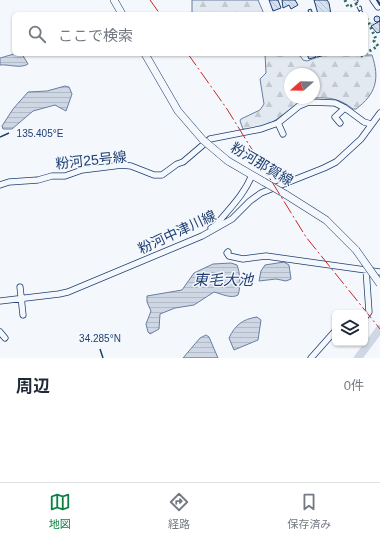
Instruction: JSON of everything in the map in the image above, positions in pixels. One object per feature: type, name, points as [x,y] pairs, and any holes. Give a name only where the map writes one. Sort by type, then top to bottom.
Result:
[{"type":"main road","points":[[114,0],[121,12]]},
{"type":"main road","name":"粉河那賀線","points":[[146,56],[178,111],[203,140],[228,161],[326,220],[356,250],[380,284]]},
{"type":"street","points":[[373,0],[378,7],[380,6]]},
{"type":"street","name":"粉河25号線","points":[[0,185],[9,182],[38,180],[52,176],[65,176],[82,170],[122,165],[131,166],[158,176],[168,172],[177,164],[184,162],[210,139],[248,133],[278,123],[302,104],[309,102],[330,102],[345,108],[364,122],[372,124]]},
{"type":"street","points":[[340,122],[335,117],[345,108]]},
{"type":"street","name":"粉河中津川線","points":[[0,301],[68,292],[202,236],[232,219],[250,201],[261,193],[313,174],[336,162],[361,140],[380,113]]},
{"type":"street","points":[[278,123],[283,134]]},
{"type":"street","points":[[202,236],[202,233],[216,225],[241,196],[247,188],[252,175]]},
{"type":"street","points":[[228,252],[227,253],[229,256],[243,259],[266,256],[380,272]]},
{"type":"street","points":[[366,269],[368,310]]},
{"type":"street","points":[[20,286],[23,315]]},
{"type":"street","points":[[0,332],[5,338]]},
{"type":"street","points":[[311,358],[332,334]]},
{"type":"green space","points":[[192,0],[258,0],[263,12],[192,12]]},
{"type":"green space","points":[[372,55],[376,71],[376,79],[372,92],[363,103],[356,109],[353,109],[335,99],[320,98],[320,68],[284,68],[284,104],[299,104],[263,127],[253,130],[243,129],[240,121],[241,119],[260,110],[264,104],[260,79],[266,73],[265,56],[300,56],[303,60],[307,61],[321,56]]},
{"type":"water","points":[[12,55],[12,56],[23,56],[28,64],[22,66],[0,65],[0,58]]},
{"type":"water","points":[[65,86],[69,87],[72,94],[66,111],[55,105],[33,111],[12,129],[3,129],[2,126],[13,109],[28,92],[47,91]]},
{"type":"water","points":[[284,262],[289,265],[291,279],[286,281],[276,279],[259,281],[261,271],[265,265]]},
{"type":"water","name":"東毛大池","points":[[231,263],[237,265],[239,272],[240,284],[238,295],[229,296],[214,292],[194,305],[175,308],[160,314],[159,329],[150,334],[148,332],[146,324],[151,311],[147,302],[147,296],[182,290],[194,273],[213,264]]},
{"type":"water","points":[[257,317],[261,320],[258,340],[234,350],[229,338],[234,330],[240,323]]},
{"type":"water","points":[[206,335],[209,337],[218,358],[183,358],[200,338]]},
{"type":"building","points":[[269,0],[278,0],[281,8],[273,11]]},
{"type":"building","points":[[282,0],[295,0],[298,5],[291,9],[289,5],[283,8]]},
{"type":"building","points":[[314,0],[327,0],[331,12],[317,12]]},
{"type":"building","points":[[377,16],[380,19],[377,22],[374,19]]},
{"type":"building","points":[[380,21],[380,32],[377,33],[371,26]]},
{"type":"building","points":[[308,56],[316,56],[316,57],[309,59]]},
{"type":"waterway","points":[[368,25],[373,23]]},
{"type":"waterway","points":[[358,358],[380,329]]},
{"type":"hedge","points":[[345,0],[348,7],[356,4],[355,0]]},
{"type":"hedge","points":[[368,21],[376,39],[374,41],[378,46],[368,52]]},
{"type":"fence","points":[[358,0],[358,2],[357,3],[356,1],[358,0]]},
{"type":"fence","points":[[361,6],[362,10],[359,11],[357,7],[361,6]]},
{"type":"fence","points":[[359,12],[362,10],[362,12]]},
{"type":"wall","points":[[377,0],[380,5]]},
{"type":"power","points":[[150,0],[159,12]]},
{"type":"power","points":[[189,56],[227,109],[306,237],[380,329]]}]
